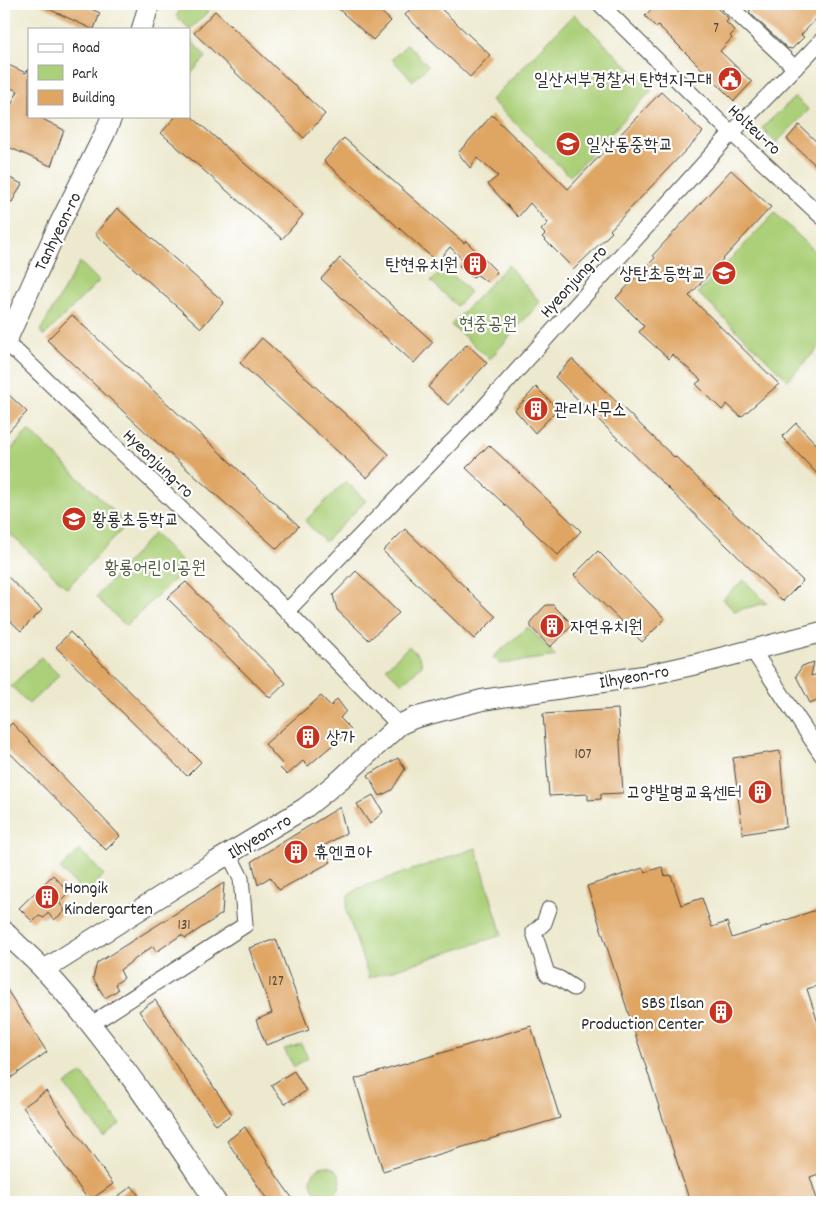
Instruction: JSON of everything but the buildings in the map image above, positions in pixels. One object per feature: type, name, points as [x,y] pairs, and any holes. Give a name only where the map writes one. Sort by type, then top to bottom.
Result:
[{"type":"main road","points":[[142,28],[149,4]]},
{"type":"main road","name":"Tanhyeon-ro","points":[[4,344],[111,118]]},
{"type":"main road","name":"Ilhyeon-ro","points":[[44,970],[305,808],[341,779],[399,725],[414,718],[482,700],[643,676],[752,651],[822,632]]},
{"type":"main road","points":[[4,932],[44,970],[90,1025],[140,1089],[216,1202]]},
{"type":"street","name":"Holteu-ro","points":[[600,4],[732,133],[822,217]]},
{"type":"street","points":[[734,6],[795,68]]},
{"type":"street","name":"Hyeonjung-ro","points":[[287,610],[467,426],[732,133],[822,40]]},
{"type":"street","name":"Hyeonjung-ro","points":[[4,344],[18,353],[287,610],[399,725]]},
{"type":"street","points":[[752,651],[822,755]]},
{"type":"street","points":[[90,1025],[245,925],[241,878],[229,854]]},
{"type":"street","points":[[549,909],[544,923],[534,932],[547,974],[560,979],[574,988]]},
{"type":"green space","points":[[185,4],[216,4],[190,29],[176,16]]},
{"type":"green space","points":[[574,14],[652,90],[570,176],[491,100]]},
{"type":"green space","points":[[190,39],[206,57],[190,75]]},
{"type":"green space","points":[[407,44],[428,66],[413,81],[392,59]]},
{"type":"green space","points":[[795,97],[809,110],[776,143],[762,128]]},
{"type":"green space","points":[[775,213],[822,258],[822,344],[788,380],[698,293]]},
{"type":"green space","points":[[80,262],[99,281],[44,336],[40,331]]},
{"type":"green space","name":"현중공원","points":[[508,265],[540,302],[490,359],[451,325]]},
{"type":"green space","points":[[444,266],[470,292],[457,306],[431,281]]},
{"type":"green space","points":[[29,430],[127,524],[67,588],[4,528],[4,457]]},
{"type":"green space","points":[[346,481],[366,501],[325,542],[305,521]]},
{"type":"green space","name":"황룡어린이공원","points":[[154,533],[187,567],[126,626],[96,597]]},
{"type":"green space","points":[[744,580],[767,603],[734,611],[723,599]]},
{"type":"green space","points":[[528,627],[556,656],[500,664],[493,657]]},
{"type":"green space","points":[[409,646],[420,657],[422,665],[402,684],[386,668]]},
{"type":"green space","points":[[41,657],[59,675],[29,704],[11,686]]},
{"type":"green space","points":[[476,848],[502,935],[369,978],[346,910],[348,896],[359,888]]},
{"type":"green space","points":[[80,850],[104,875],[85,893],[60,869]]},
{"type":"green space","points":[[301,1044],[308,1058],[294,1067],[284,1049]]},
{"type":"green space","points":[[82,1073],[120,1124],[103,1136],[65,1085]]},
{"type":"green space","points":[[326,1166],[332,1167],[340,1175],[340,1187],[332,1195],[326,1196],[320,1195],[312,1187],[311,1181],[312,1175],[320,1167]]},
{"type":"place","name":"일산서부경찰서 탄현지구대","points":[[730,79]]},
{"type":"place","name":"일산동중학교","points":[[568,144]]},
{"type":"place","name":"탄현유치원","points":[[475,264]]},
{"type":"place","name":"상탄초등학교","points":[[724,273]]},
{"type":"place","name":"관리사무소","points":[[536,409]]},
{"type":"place","name":"황룡초등학교","points":[[74,519]]},
{"type":"place","name":"자연유치원","points":[[552,626]]},
{"type":"place","name":"상가","points":[[308,737]]},
{"type":"place","name":"고양발명교육센터","points":[[760,792]]},
{"type":"place","name":"휴엔코아","points":[[296,852]]},
{"type":"place","name":"Hongik Kindergarten","points":[[47,897]]},
{"type":"place","name":"SBS Ilsan Production Center","points":[[721,1012]]}]
